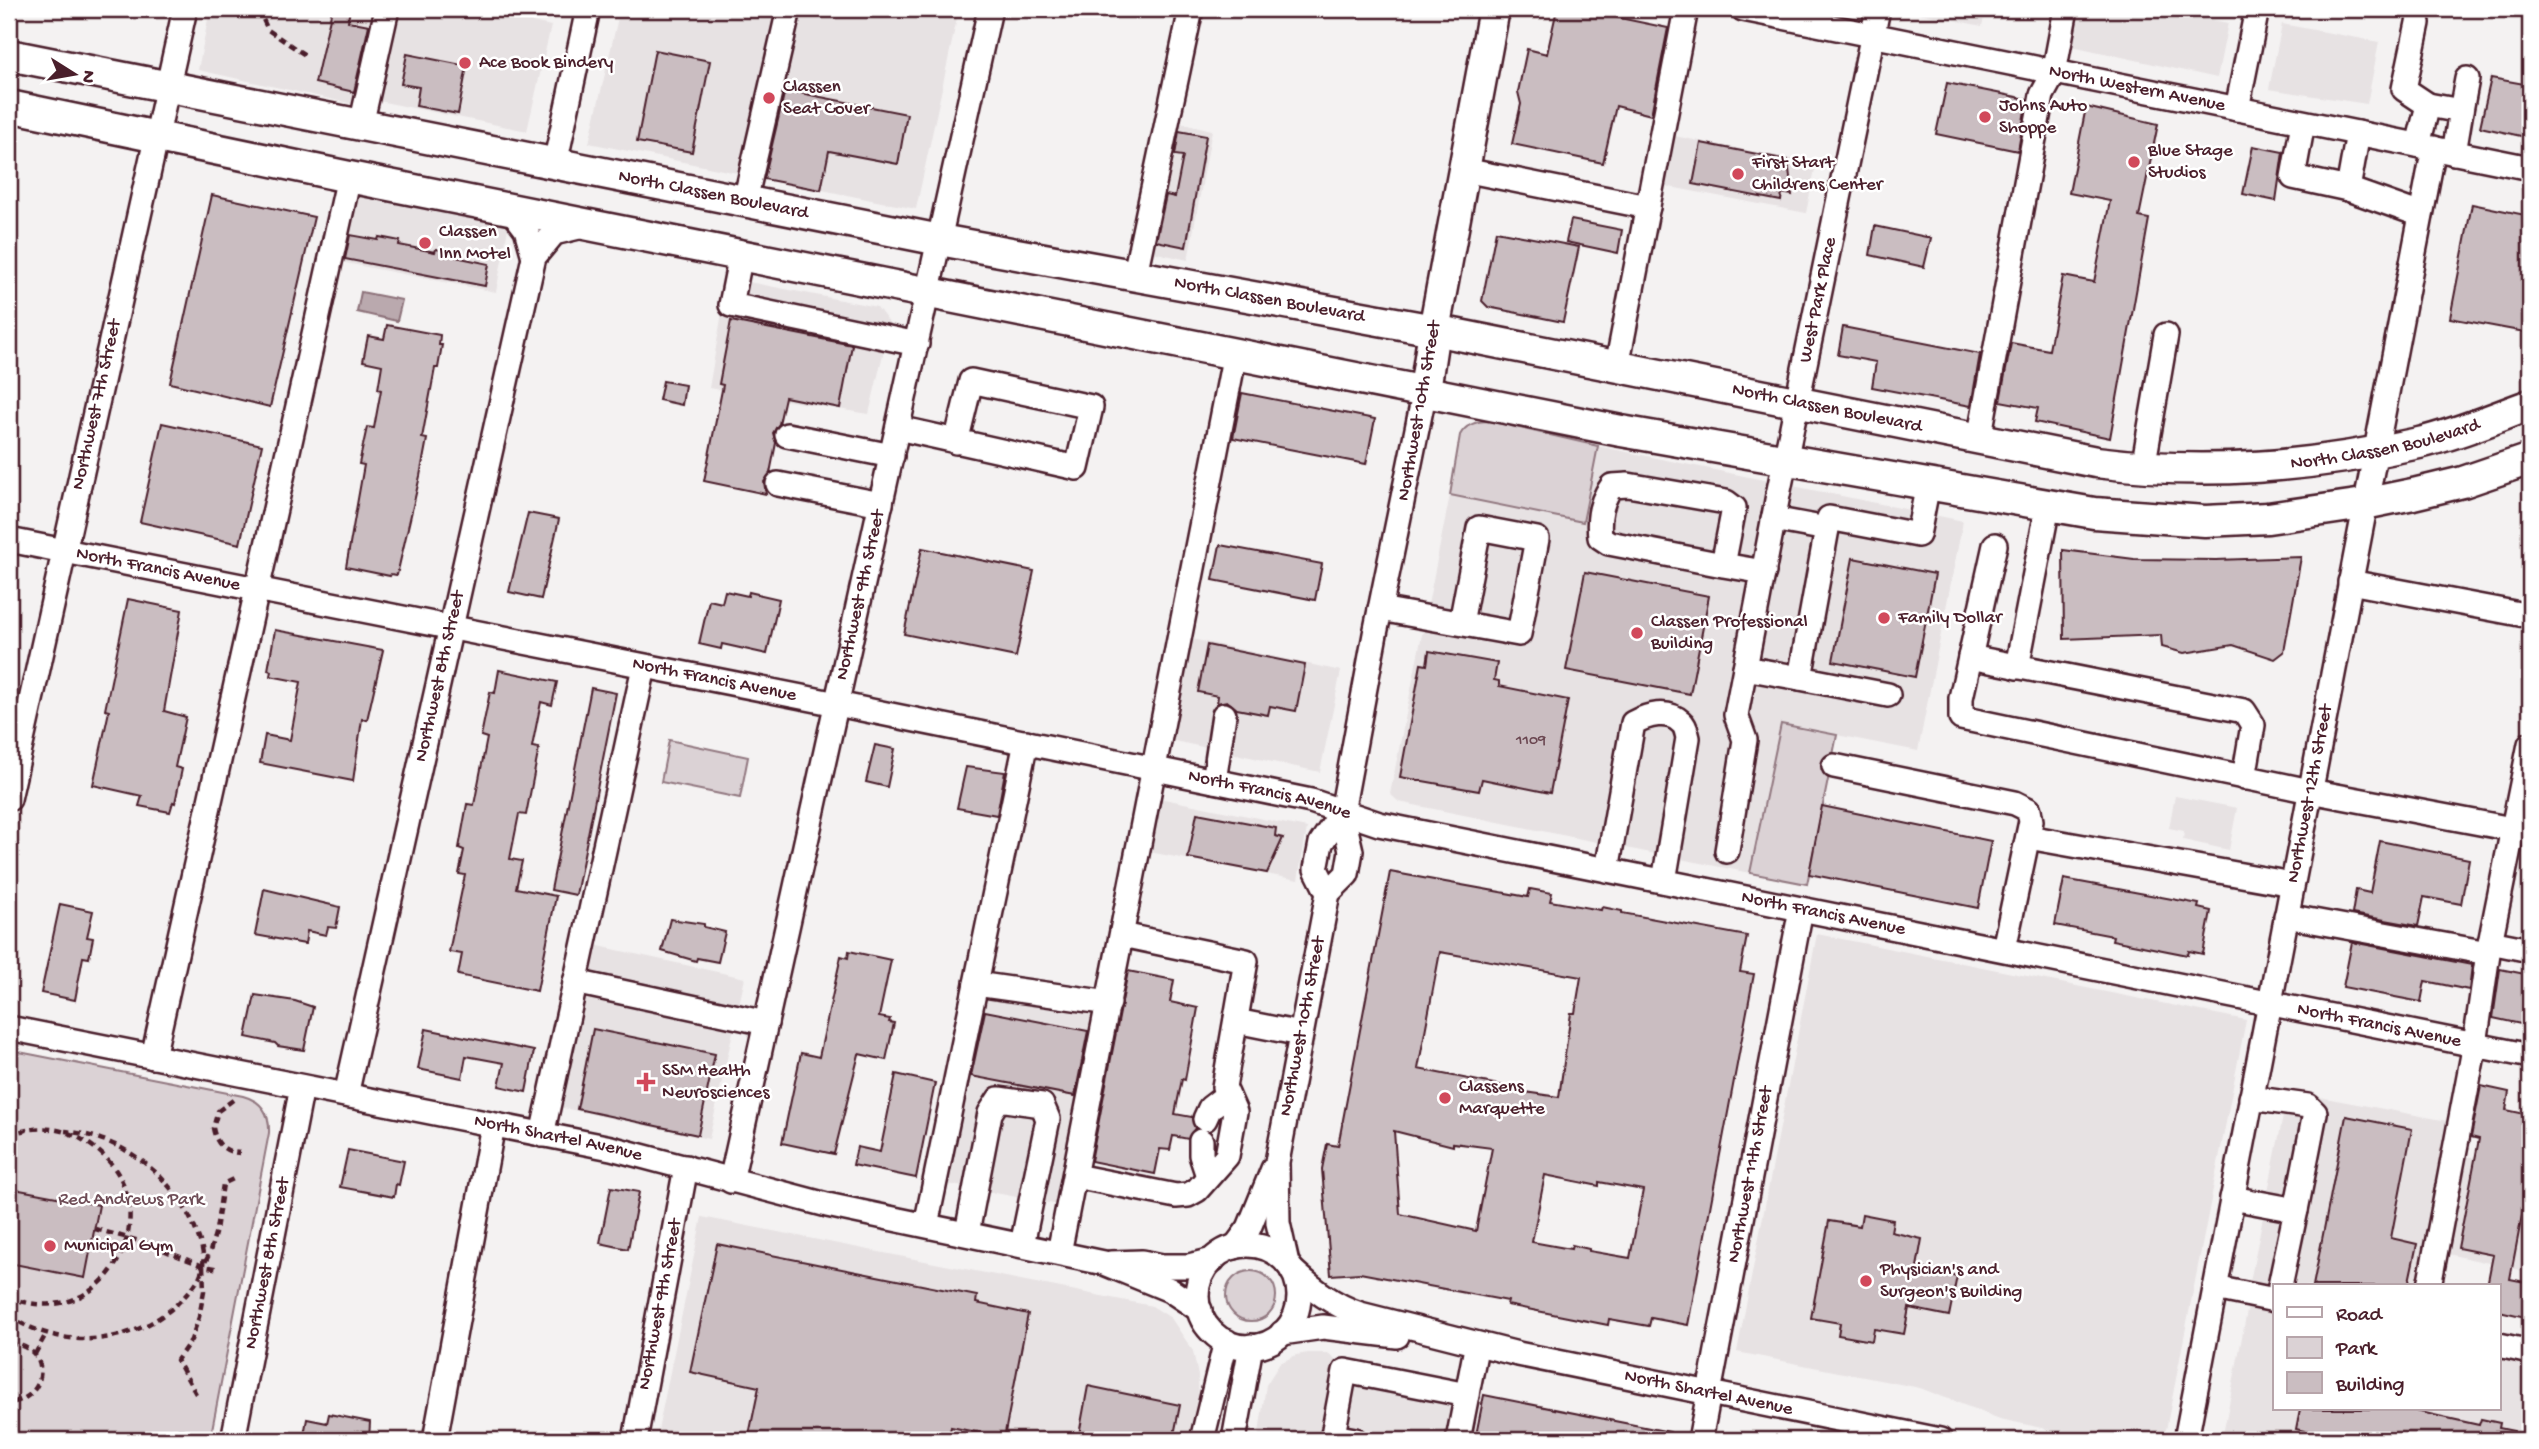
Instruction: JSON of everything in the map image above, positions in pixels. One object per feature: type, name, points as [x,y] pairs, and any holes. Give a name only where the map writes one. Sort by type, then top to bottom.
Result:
[{"type":"main road","name":"Northwest 10th Street","points":[[1425,390],[1494,9]]},
{"type":"main road","name":"North Classen Boulevard","points":[[9,55],[940,240],[1434,330],[2096,462],[2143,468],[2241,469],[2301,463],[2420,443],[2530,405]]},
{"type":"main road","points":[[9,106],[349,177],[1621,431],[2094,513],[2205,521],[2268,518],[2364,504],[2463,482],[2530,459]]},
{"type":"street","name":"Northwest 7th Street","points":[[9,799],[186,9]]},
{"type":"street","points":[[360,125],[387,9]]},
{"type":"street","points":[[555,164],[588,9]]},
{"type":"street","points":[[745,201],[789,9]]},
{"type":"street","name":"Northwest 9th Street","points":[[731,1181],[990,9]]},
{"type":"street","points":[[1135,274],[1191,9]]},
{"type":"street","points":[[1617,366],[1686,9]]},
{"type":"street","name":"North Western Avenue","points":[[1743,9],[2530,168]]},
{"type":"street","name":"West Park Place","points":[[1727,851],[1745,740],[1736,715],[1773,519],[1878,9]]},
{"type":"street","points":[[1979,440],[2042,95],[2054,73],[2066,9]]},
{"type":"street","points":[[2237,110],[2257,9]]},
{"type":"street","points":[[2418,23],[2404,89],[2428,105],[2461,111]]},
{"type":"street","points":[[2435,149],[2461,111],[2467,79]]},
{"type":"street","points":[[2428,105],[2435,149]]},
{"type":"street","points":[[2303,122],[2293,177],[2348,189],[2421,215]]},
{"type":"street","points":[[2348,189],[2358,133]]},
{"type":"street","name":"Northwest 12th Street","points":[[2186,1440],[2364,504],[2435,149]]},
{"type":"street","points":[[1464,170],[1648,207]]},
{"type":"street","points":[[153,1057],[349,177]]},
{"type":"street","points":[[510,208],[526,229],[534,257]]},
{"type":"street","points":[[534,257],[554,233],[591,225]]},
{"type":"street","points":[[741,254],[731,305],[916,344]]},
{"type":"street","name":"Northwest 8th Street","points":[[346,1096],[534,257]]},
{"type":"street","points":[[2143,468],[2166,335]]},
{"type":"street","points":[[1059,1253],[1235,353]]},
{"type":"street","points":[[898,428],[956,442],[1077,468],[1091,407],[971,381],[956,442]]},
{"type":"street","name":"Northwest 10th Street","points":[[1328,893],[1316,869],[1321,843],[1342,812],[1425,390]]},
{"type":"street","points":[[787,435],[892,456]]},
{"type":"street","points":[[778,484],[881,504]]},
{"type":"street","points":[[1800,678],[1829,518],[1918,535],[1928,484]]},
{"type":"street","points":[[1723,565],[1734,508],[1726,502],[1628,485],[1612,486],[1604,497],[1598,527],[1600,537],[1609,542],[1723,565],[1764,572]]},
{"type":"street","points":[[2017,667],[2048,506]]},
{"type":"street","points":[[1773,519],[1827,529]]},
{"type":"street","points":[[1380,609],[1519,634],[1536,539],[1479,528],[1461,623]]},
{"type":"street","name":"North Francis Avenue","points":[[9,540],[1026,742],[1311,802],[1383,825],[2530,1056]]},
{"type":"street","points":[[1995,545],[1961,698],[1961,718],[2310,792],[2512,829]]},
{"type":"street","points":[[2350,582],[2530,616]]},
{"type":"street","points":[[1970,657],[2244,711],[2253,725],[2244,778]]},
{"type":"street","points":[[542,1135],[644,667]]},
{"type":"street","points":[[1745,668],[1888,695]]},
{"type":"street","points":[[1214,781],[1224,715]]},
{"type":"street","points":[[1606,870],[1633,723],[1647,715],[1670,715],[1683,723],[1688,738],[1664,881]]},
{"type":"street","points":[[926,1225],[1026,742]]},
{"type":"street","points":[[2429,1284],[2475,1044],[2489,947],[2512,829],[2526,785],[2530,744]]},
{"type":"street","points":[[1834,766],[2015,803],[2029,810],[2031,821],[2004,949]]},
{"type":"street","name":"Northwest 10th Street","points":[[1289,1267],[1278,1223],[1277,1162],[1328,893],[1347,874],[1351,851],[1342,812]]},
{"type":"street","points":[[2028,837],[2292,884]]},
{"type":"street","name":"Northwest 11th Street","points":[[1700,1440],[1801,909]]},
{"type":"street","points":[[2286,916],[2489,947],[2530,950]]},
{"type":"street","points":[[1075,1177],[1176,1196],[1188,1195],[1197,1190],[1227,1156],[1235,1112],[1224,1087],[1246,961],[1122,935]]},
{"type":"street","points":[[575,982],[766,1023]]},
{"type":"street","points":[[976,984],[1109,1003]]},
{"type":"street","points":[[1236,1021],[1301,1034]]},
{"type":"street","name":"North Shartel Avenue","points":[[9,1028],[611,1148],[827,1205],[1104,1263],[1170,1290],[1200,1310]]},
{"type":"street","name":"Northwest 8th Street","points":[[233,1440],[302,1087]]},
{"type":"street","points":[[1208,1176],[1201,1155],[1203,1130],[1210,1108],[1227,1095]]},
{"type":"street","points":[[2251,1098],[2308,1106],[2315,1113],[2280,1284]]},
{"type":"street","points":[[967,1233],[990,1113],[999,1099],[1042,1105],[1048,1119],[1022,1245]]},
{"type":"street","points":[[435,1440],[493,1125]]},
{"type":"street","name":"Northwest 10th Street","points":[[1235,1247],[1248,1228],[1277,1162]]},
{"type":"street","name":"Northwest 9th Street","points":[[635,1440],[686,1167]]},
{"type":"street","points":[[2232,1198],[2296,1210]]},
{"type":"street","points":[[1235,1247],[1263,1247],[1279,1255],[1289,1267],[1298,1286],[1298,1306],[1291,1322],[1282,1333],[1265,1344],[1238,1346],[1226,1342],[1210,1329],[1200,1310],[1200,1280],[1213,1260],[1235,1247]]},
{"type":"street","name":"North Shartel Avenue","points":[[1104,1263],[1142,1262],[1162,1266],[1189,1266],[1213,1260]]},
{"type":"street","name":"North Shartel Avenue","points":[[1289,1267],[1312,1288],[1342,1308],[1518,1353],[1940,1440]]},
{"type":"street","points":[[2215,1288],[2273,1300]]},
{"type":"street","name":"North Shartel Avenue","points":[[1282,1333],[1338,1327],[1518,1353]]},
{"type":"street","points":[[1202,1440],[1226,1342]]},
{"type":"street","points":[[2500,1345],[2530,1352]]},
{"type":"street","points":[[1234,1440],[1251,1346]]},
{"type":"street","points":[[1458,1440],[1476,1348]]},
{"type":"street","points":[[1340,1439],[1345,1371],[1467,1395]]},
{"type":"path","points":[[258,9],[268,30],[308,57]]},
{"type":"path","points":[[233,1100],[218,1111],[213,1128],[220,1146],[232,1153],[240,1153]]},
{"type":"path","points":[[9,1135],[38,1128],[86,1133],[111,1142],[134,1155],[172,1190],[190,1217],[200,1240],[204,1291],[191,1340],[177,1360],[196,1394]]},
{"type":"path","points":[[9,1297],[24,1302],[47,1304],[81,1296],[106,1277],[128,1238],[130,1207],[121,1179],[103,1154],[65,1131]]},
{"type":"path","points":[[9,1316],[46,1334],[77,1340],[127,1334],[145,1326],[172,1308],[196,1282],[209,1255],[216,1230],[223,1184],[237,1178]]},
{"type":"path","points":[[94,1228],[203,1266],[220,1269]]},
{"type":"path","points":[[35,1355],[46,1334]]},
{"type":"path","points":[[9,1344],[23,1345],[35,1355],[41,1369],[36,1391],[29,1398],[9,1404]]},
{"type":"path","points":[[157,1440],[170,1430],[188,1431]]},
{"type":"shaded area","points":[[210,9],[378,9],[357,105],[198,70]]},
{"type":"shaded area","name":"Ace Book Bindery","points":[[399,9],[472,9],[551,26],[527,131],[379,101]]},
{"type":"shaded area","name":"Classen Seat Cover","points":[[620,9],[743,9],[797,19],[800,9],[959,9],[916,209],[589,143]]},
{"type":"shaded area","points":[[1910,9],[1986,9],[1982,26]]},
{"type":"shaded area","points":[[2079,9],[2155,9],[2228,23],[2217,78],[2072,46]]},
{"type":"shaded area","points":[[2282,24],[2379,42],[2367,104],[2269,89]]},
{"type":"shaded area","points":[[1174,121],[1212,130],[1188,260],[1148,251]]},
{"type":"shaded area","name":"First Start Childrens Center","points":[[1669,135],[1816,164],[1806,213],[1660,185]]},
{"type":"shaded area","name":"Classen Inn Motel","points":[[355,194],[509,223],[496,292],[341,262]]},
{"type":"shaded area","points":[[728,278],[877,307],[890,324],[869,414],[709,388]]},
{"type":"shaded area","points":[[361,292],[402,300],[397,321],[357,312]]},
{"type":"shaded area","points":[[1598,446],[1963,521],[1918,751],[1781,724],[1750,873],[1399,802],[1390,794],[1450,495],[1583,522]]},
{"type":"shaded area","points":[[1192,639],[1341,671],[1320,772],[1170,740]]},
{"type":"shaded area","points":[[2175,796],[2237,808],[2229,850],[2183,840],[2184,831],[2169,828]]},
{"type":"shaded area","points":[[1159,798],[1307,828],[1298,880],[1149,852]]},
{"type":"shaded area","points":[[1817,934],[2246,1020],[2165,1435],[2157,1440],[2098,1440],[2000,1419],[1920,1388],[1737,1352]]},
{"type":"shaded area","points":[[594,945],[745,978],[709,1139],[559,1107]]},
{"type":"shaded area","points":[[984,991],[1096,1013],[1059,1205],[942,1183]]},
{"type":"shaded area","points":[[2288,1091],[2458,1123],[2425,1284],[2273,1284],[2273,1292],[2249,1287]]},
{"type":"shaded area","points":[[2461,1155],[2530,1168],[2530,1272],[2443,1253]]},
{"type":"shaded area","points":[[702,1217],[1152,1306],[1171,1318],[1193,1351],[1198,1376],[1199,1406],[1192,1440],[656,1440]]},
{"type":"shaded area","points":[[2249,1301],[2273,1306],[2273,1410],[2500,1410],[2500,1351],[2530,1358],[2530,1440],[2222,1440]]},
{"type":"shaded area","points":[[1328,1353],[1339,1362],[1482,1390],[1472,1440],[1258,1440],[1266,1385],[1280,1363],[1296,1355]]},
{"type":"green space","points":[[1489,421],[1598,446],[1583,522],[1450,495],[1460,435],[1472,424]]},
{"type":"green space","points":[[1781,724],[1837,735],[1807,884],[1750,873]]},
{"type":"green space","points":[[669,740],[748,757],[740,798],[661,782]]},
{"type":"green space","name":"Red Andrews Park","points":[[9,1050],[243,1096],[264,1109],[269,1133],[210,1440],[9,1440]]},
{"type":"green space","points":[[1251,1271],[1269,1278],[1276,1296],[1269,1314],[1251,1321],[1233,1314],[1226,1296],[1233,1278]]},
{"type":"building","points":[[332,9],[350,9],[348,21],[369,25],[354,92],[315,83]]},
{"type":"building","points":[[1557,9],[1577,9],[1668,28],[1651,115],[1616,106],[1603,163],[1512,144],[1521,104],[1518,92],[1527,49],[1547,54]]},
{"type":"building","points":[[655,50],[710,61],[692,152],[637,142]]},
{"type":"building","points":[[407,54],[467,66],[458,114],[416,106],[419,87],[401,84]]},
{"type":"building","points":[[2491,78],[2530,85],[2530,138],[2480,127]]},
{"type":"building","name":"Johns Auto Shoppe","points":[[1947,83],[2027,99],[2018,151],[1936,134]]},
{"type":"building","points":[[785,90],[907,114],[898,164],[829,151],[821,190],[764,179]]},
{"type":"building","points":[[2086,107],[2158,124],[2139,217],[2149,219],[2110,438],[2035,422],[2038,408],[2000,401],[2011,343],[2049,350],[2063,276],[2094,282],[2110,201],[2069,193]]},
{"type":"building","points":[[1179,131],[1206,136],[1186,247],[1156,241],[1166,195],[1175,197],[1183,156],[1175,155]]},
{"type":"building","points":[[1701,143],[1788,160],[1792,195],[1782,193],[1781,201],[1693,184]]},
{"type":"building","points":[[2253,146],[2283,152],[2276,201],[2243,194]]},
{"type":"building","points":[[212,195],[314,217],[270,407],[170,383]]},
{"type":"building","points":[[2472,204],[2530,216],[2530,333],[2450,318]]},
{"type":"building","points":[[1571,220],[1622,230],[1618,253],[1566,242]]},
{"type":"building","points":[[1875,226],[1931,238],[1924,267],[1870,255]]},
{"type":"building","points":[[1496,231],[1579,247],[1563,322],[1488,307],[1482,301]]},
{"type":"building","points":[[350,235],[400,241],[399,245],[457,253],[456,257],[489,264],[485,286],[345,259]]},
{"type":"building","points":[[731,321],[852,345],[840,408],[785,397],[779,424],[773,433],[776,443],[770,473],[764,482],[766,494],[704,481],[723,385],[719,384]]},
{"type":"building","points":[[387,325],[440,335],[439,345],[442,345],[422,438],[427,439],[420,476],[397,575],[390,576],[346,567],[364,465],[359,464],[367,427],[374,428],[381,390],[378,389],[382,365],[363,361],[368,336],[384,339]]},
{"type":"building","points":[[1843,327],[1980,354],[1971,406],[1872,387],[1876,362],[1838,355]]},
{"type":"building","points":[[663,381],[685,385],[682,405],[659,400]]},
{"type":"building","points":[[1242,393],[1375,419],[1366,464],[1233,438]]},
{"type":"building","points":[[162,423],[262,445],[240,544],[140,522]]},
{"type":"building","points":[[528,513],[559,519],[541,599],[509,592]]},
{"type":"building","points":[[1220,545],[1322,564],[1315,600],[1213,580]]},
{"type":"building","points":[[922,548],[1034,571],[1016,657],[904,634]]},
{"type":"building","points":[[2063,550],[2134,559],[2301,557],[2284,652],[2275,659],[2233,645],[2184,653],[2162,647],[2161,635],[2064,639]]},
{"type":"building","name":"Family Dollar","points":[[1853,558],[1935,574],[1915,677],[1833,661]]},
{"type":"building","name":"Classen Professional Building","points":[[1585,572],[1709,596],[1690,694],[1566,670]]},
{"type":"building","points":[[725,591],[748,596],[749,592],[779,599],[767,654],[722,644],[721,649],[699,644],[709,600],[722,603]]},
{"type":"building","points":[[128,599],[182,610],[164,711],[186,717],[175,767],[182,769],[175,803],[173,802],[170,812],[139,806],[142,796],[93,785]]},
{"type":"building","points":[[275,630],[383,650],[367,720],[362,719],[353,781],[260,763],[265,735],[290,740],[301,682],[270,676],[271,671],[268,670]]},
{"type":"building","points":[[1207,645],[1305,665],[1296,711],[1270,706],[1268,715],[1237,709],[1227,701],[1217,703],[1218,696],[1198,692]]},
{"type":"building","points":[[1429,651],[1497,663],[1494,680],[1499,681],[1499,686],[1568,700],[1550,793],[1482,779],[1479,791],[1400,777],[1421,664],[1427,665]]},
{"type":"building","points":[[499,670],[557,682],[552,705],[541,702],[532,747],[539,748],[526,815],[519,814],[510,859],[522,861],[516,888],[556,896],[537,991],[458,975],[462,954],[449,952],[465,875],[459,874],[464,850],[459,848],[467,804],[474,805],[487,738],[481,736],[490,692],[495,693]]},
{"type":"building","points":[[591,688],[616,693],[576,895],[551,890]]},
{"type":"building","points":[[875,745],[895,749],[887,787],[866,782]]},
{"type":"building","points":[[966,767],[1005,772],[997,815],[957,808]]},
{"type":"building","points":[[1822,806],[1991,841],[1978,908],[1809,874]]},
{"type":"building","points":[[1197,813],[1276,828],[1275,836],[1283,838],[1267,873],[1188,858]]},
{"type":"building","points":[[2380,841],[2469,859],[2461,904],[2424,897],[2418,926],[2352,914],[2356,890],[2370,893]]},
{"type":"building","name":"Classens Marquette","points":[[1390,872],[1528,897],[1530,889],[1552,893],[1550,901],[1601,910],[1602,907],[1747,936],[1740,972],[1754,974],[1688,1325],[1651,1318],[1649,1326],[1609,1319],[1608,1325],[1507,1305],[1508,1301],[1360,1273],[1331,1275],[1322,1169],[1327,1144],[1338,1146]],"holes":[[[1440,952],[1581,977],[1575,1013],[1571,1013],[1559,1097],[1504,1089],[1504,1086],[1418,1069]],[[1394,1131],[1453,1146],[1453,1143],[1492,1148],[1476,1231],[1400,1214]],[[1545,1175],[1599,1186],[1599,1182],[1643,1190],[1630,1258],[1589,1251],[1572,1245],[1571,1249],[1532,1242]]]},
{"type":"building","points":[[2064,879],[2199,904],[2198,908],[2211,911],[2203,954],[2189,951],[2188,955],[2055,925]]},
{"type":"building","points":[[264,889],[340,907],[336,928],[328,927],[326,935],[307,931],[305,944],[255,935]]},
{"type":"building","points":[[60,904],[93,911],[87,937],[93,938],[89,958],[83,957],[75,1000],[41,993]]},
{"type":"building","points":[[670,919],[704,924],[704,927],[725,932],[718,962],[697,958],[696,961],[662,951]]},
{"type":"building","points":[[2352,942],[2472,965],[2469,990],[2425,981],[2421,1002],[2343,987]]},
{"type":"building","points":[[849,951],[891,960],[879,1017],[890,1019],[889,1022],[894,1023],[886,1060],[859,1054],[834,1154],[782,1143],[801,1053],[819,1057],[841,956],[848,958]]},
{"type":"building","points":[[2500,969],[2530,975],[2530,1026],[2493,1018]]},
{"type":"building","points":[[1128,971],[1174,980],[1170,1002],[1198,1008],[1185,1080],[1182,1079],[1175,1114],[1192,1117],[1195,1128],[1188,1139],[1173,1136],[1170,1150],[1160,1149],[1155,1174],[1091,1161]]},
{"type":"building","points":[[255,995],[295,1001],[313,1007],[304,1050],[246,1037]]},
{"type":"building","points":[[985,1011],[1088,1031],[1075,1096],[971,1076]]},
{"type":"building","points":[[426,1029],[534,1051],[526,1092],[499,1086],[504,1063],[466,1056],[462,1078],[418,1069]]},
{"type":"building","points":[[593,1029],[715,1054],[698,1135],[577,1109]]},
{"type":"building","points":[[896,1074],[935,1083],[916,1178],[853,1165],[857,1147],[880,1152]]},
{"type":"building","points":[[2481,1086],[2509,1092],[2506,1110],[2530,1115],[2530,1173],[2510,1279],[2530,1283],[2530,1318],[2500,1311],[2500,1284],[2487,1284],[2493,1255],[2458,1248],[2479,1139],[2471,1137]]},
{"type":"building","points":[[2346,1116],[2412,1129],[2391,1238],[2417,1244],[2408,1284],[2313,1284]]},
{"type":"building","points":[[348,1150],[404,1161],[394,1197],[340,1187]]},
{"type":"building","points":[[611,1187],[639,1192],[628,1249],[600,1243]]},
{"type":"building","name":"Municipal Gym","points":[[9,1188],[99,1205],[85,1278],[9,1263]]},
{"type":"building","name":"Physician's and Surgeon's Building","points":[[1862,1214],[1893,1220],[1891,1232],[1922,1239],[1917,1267],[1957,1276],[1949,1316],[1909,1308],[1904,1334],[1874,1329],[1872,1341],[1838,1335],[1840,1323],[1811,1318],[1829,1221],[1860,1226]]},
{"type":"building","points":[[717,1244],[977,1296],[976,1303],[1028,1314],[1004,1438],[951,1427],[948,1440],[748,1440],[759,1387],[690,1372]]},
{"type":"building","points":[[1088,1386],[1180,1405],[1173,1440],[1078,1440]]},
{"type":"building","points":[[1484,1395],[1670,1432],[1669,1440],[1475,1440]]},
{"type":"building","points":[[2300,1410],[2412,1410],[2479,1425],[2481,1419],[2500,1423],[2499,1428],[2514,1431],[2513,1440],[2302,1440],[2304,1431],[2296,1429]]},
{"type":"building","points":[[329,1414],[370,1422],[369,1440],[303,1440],[307,1419],[327,1423]]},
{"type":"place","name":"Ace Book Bindery","points":[[465,63]]},
{"type":"place","name":"Classen Seat Cover","points":[[769,98]]},
{"type":"place","name":"Johns Auto Shoppe","points":[[1985,117]]},
{"type":"place","name":"Blue Stage Studios","points":[[2134,162]]},
{"type":"place","name":"First Start Childrens Center","points":[[1738,174]]},
{"type":"place","name":"Classen Inn Motel","points":[[425,243]]},
{"type":"place","name":"Family Dollar","points":[[1884,618]]},
{"type":"place","name":"Classen Professional Building","points":[[1637,633]]},
{"type":"place","name":"SSM Health Neurosciences","points":[[646,1082]]},
{"type":"place","name":"Classens Marquette","points":[[1445,1098]]},
{"type":"place","name":"Municipal Gym","points":[[50,1246]]},
{"type":"place","name":"Physician's and Surgeon's Building","points":[[1866,1281]]}]
